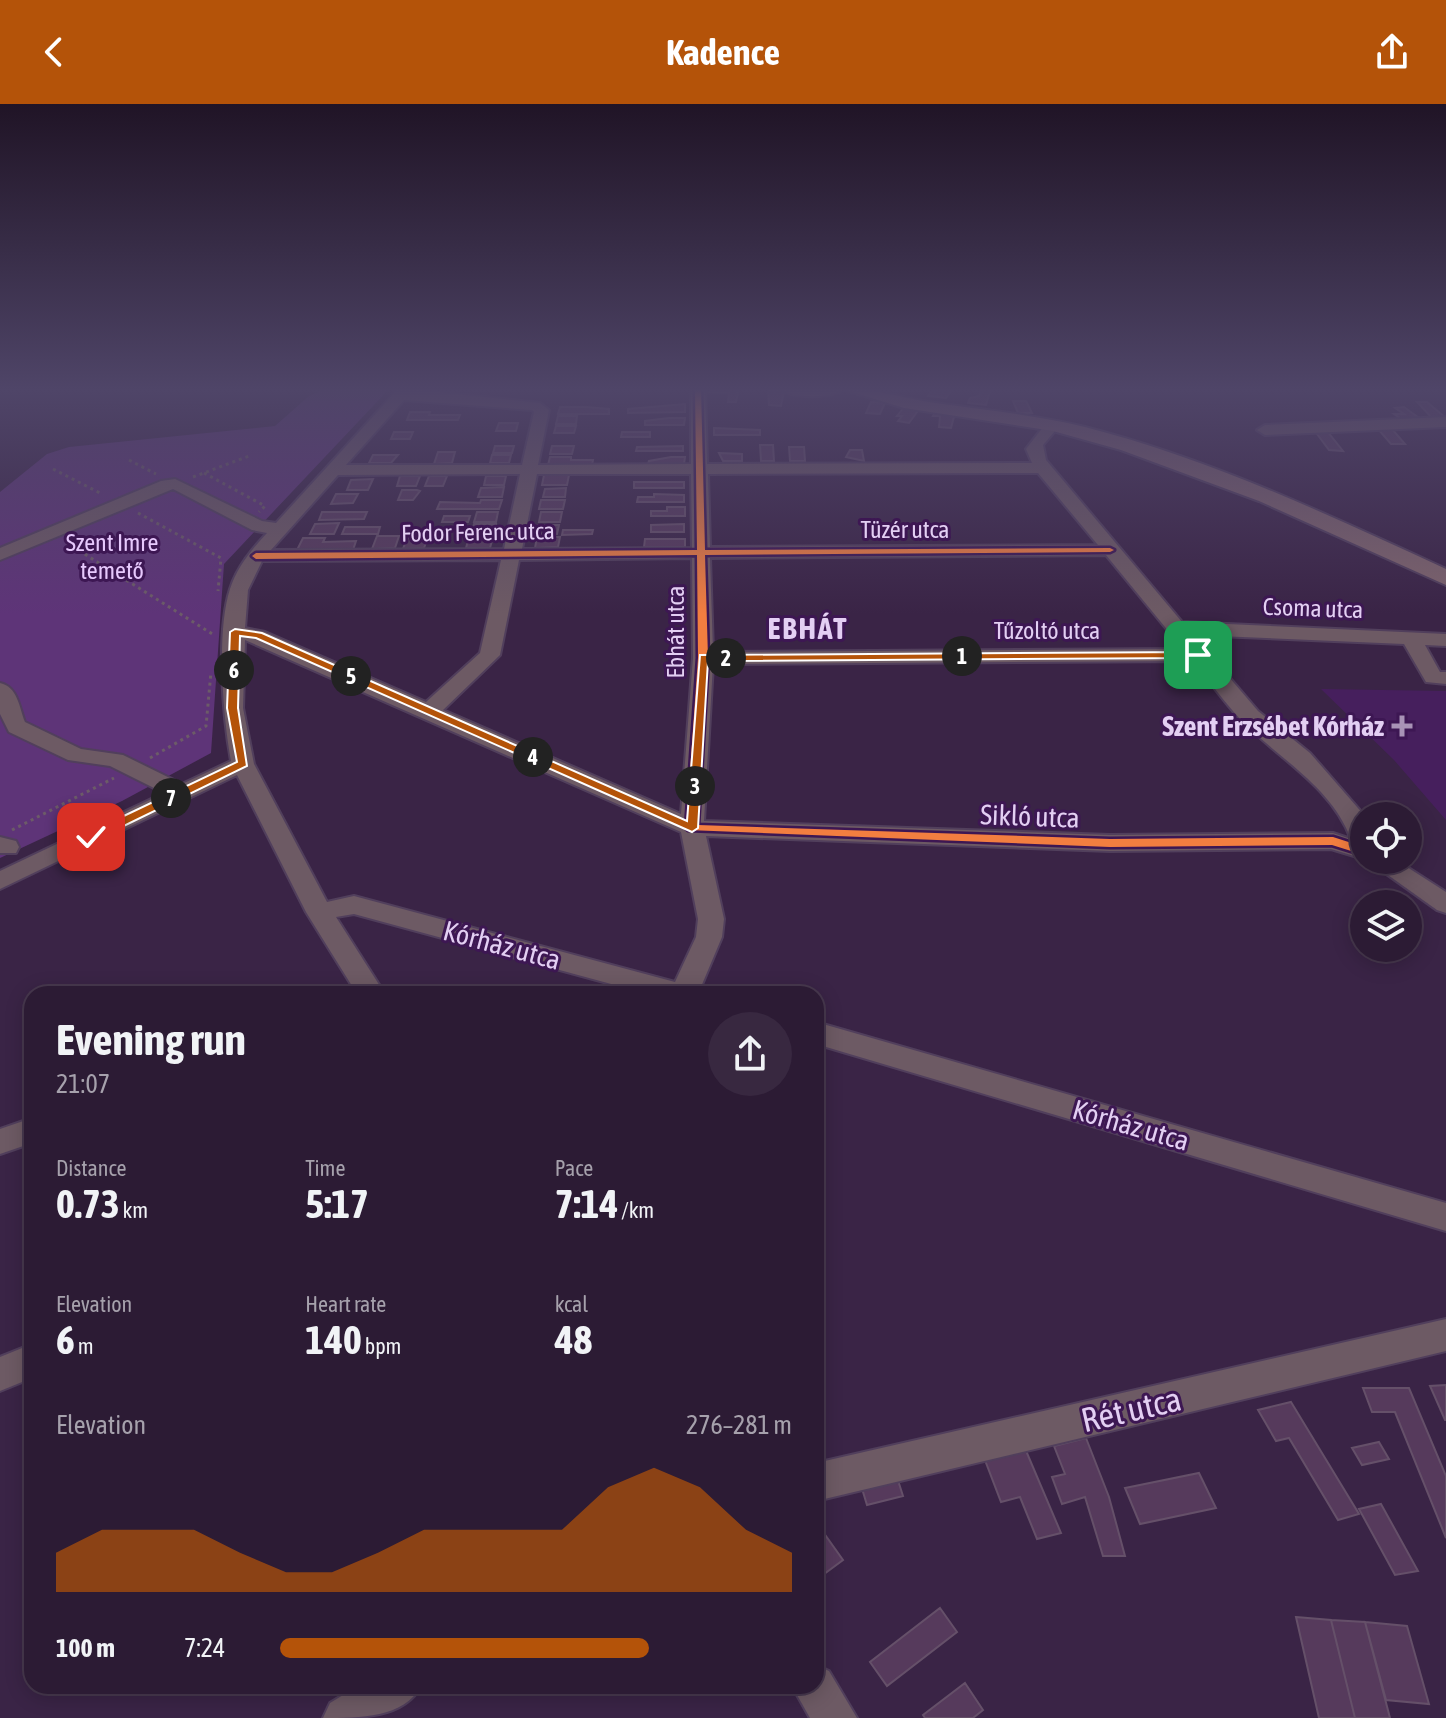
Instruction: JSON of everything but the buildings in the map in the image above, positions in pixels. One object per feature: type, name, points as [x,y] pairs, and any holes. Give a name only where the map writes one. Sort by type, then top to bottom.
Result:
[{"type":"main road","points":[[1168,463],[1261,494],[1446,578]]},
{"type":"street","points":[[340,463],[256,556],[225,626],[232,708],[243,764],[319,912],[366,986]]},
{"type":"street","points":[[429,711],[490,655],[531,463]]},
{"type":"street","name":"Ebhát utca","points":[[692,828],[703,658],[699,463]]},
{"type":"street","points":[[1040,463],[1250,716],[1302,758],[1350,813]]},
{"type":"street","points":[[334,470],[1043,468]]},
{"type":"street","points":[[0,555],[121,503],[175,484],[249,521],[280,529]]},
{"type":"street","name":"Tüzér utca","points":[[701,553],[1110,550]]},
{"type":"street","name":"Fodor Ferenc utca","points":[[256,556],[701,553]]},
{"type":"street","name":"Sikló utca","points":[[225,626],[258,636],[692,828],[1110,843],[1333,841],[1350,846]]},
{"type":"street","name":"Csoma utca","points":[[1178,628],[1446,640]]},
{"type":"street","points":[[1411,638],[1433,678],[1446,678]]},
{"type":"street","name":"Tűzoltó utca","points":[[703,658],[1198,655]]},
{"type":"street","points":[[0,689],[6,694],[11,720],[17,727],[76,755],[115,760],[182,793]]},
{"type":"street","points":[[0,881],[243,764]]},
{"type":"street","points":[[687,986],[709,937],[711,919],[692,828]]},
{"type":"street","points":[[1400,874],[1446,904]]},
{"type":"street","name":"Kórház utca","points":[[319,912],[354,905],[653,986]]},
{"type":"street","name":"Kórház utca","points":[[824,1035],[1446,1217]]},
{"type":"street","points":[[0,1142],[24,1133]]},
{"type":"street","name":"Rét utca","points":[[824,1480],[1446,1335]]},
{"type":"street","points":[[0,1374],[24,1364]]},
{"type":"street","points":[[345,1718],[386,1694]]},
{"type":"street","points":[[819,1694],[835,1718]]},
{"type":"path","points":[[135,463],[175,484],[230,463]]},
{"type":"path","points":[[53,469],[221,558],[217,604]]},
{"type":"path","points":[[204,473],[265,506],[249,521]]},
{"type":"path","points":[[50,533],[214,635],[225,626]]},
{"type":"path","points":[[6,841],[206,726],[211,666]]},
{"type":"shaded area","name":"Szent Erzsébet Kórház","points":[[1321,689],[1446,691],[1446,820],[1394,760]]},
{"type":"green space","name":"Szent Imre temető","points":[[35,463],[319,463],[224,564],[211,753],[122,801],[0,858],[0,492]]},
{"type":"cycle path","points":[[699,463],[703,658],[692,828],[1110,843],[1333,841],[1350,846]]},
{"type":"cycle path","points":[[256,556],[1110,550]]},
{"type":"place","name":"Szent Erzsébet Kórház","points":[[1402,726]]},
{"type":"district","name":"EBHÁT","points":[[808,628]]},
{"type":"route","points":[[91,837],[243,764],[232,708],[235,632],[258,636],[692,828],[703,658],[1198,655]]}]
